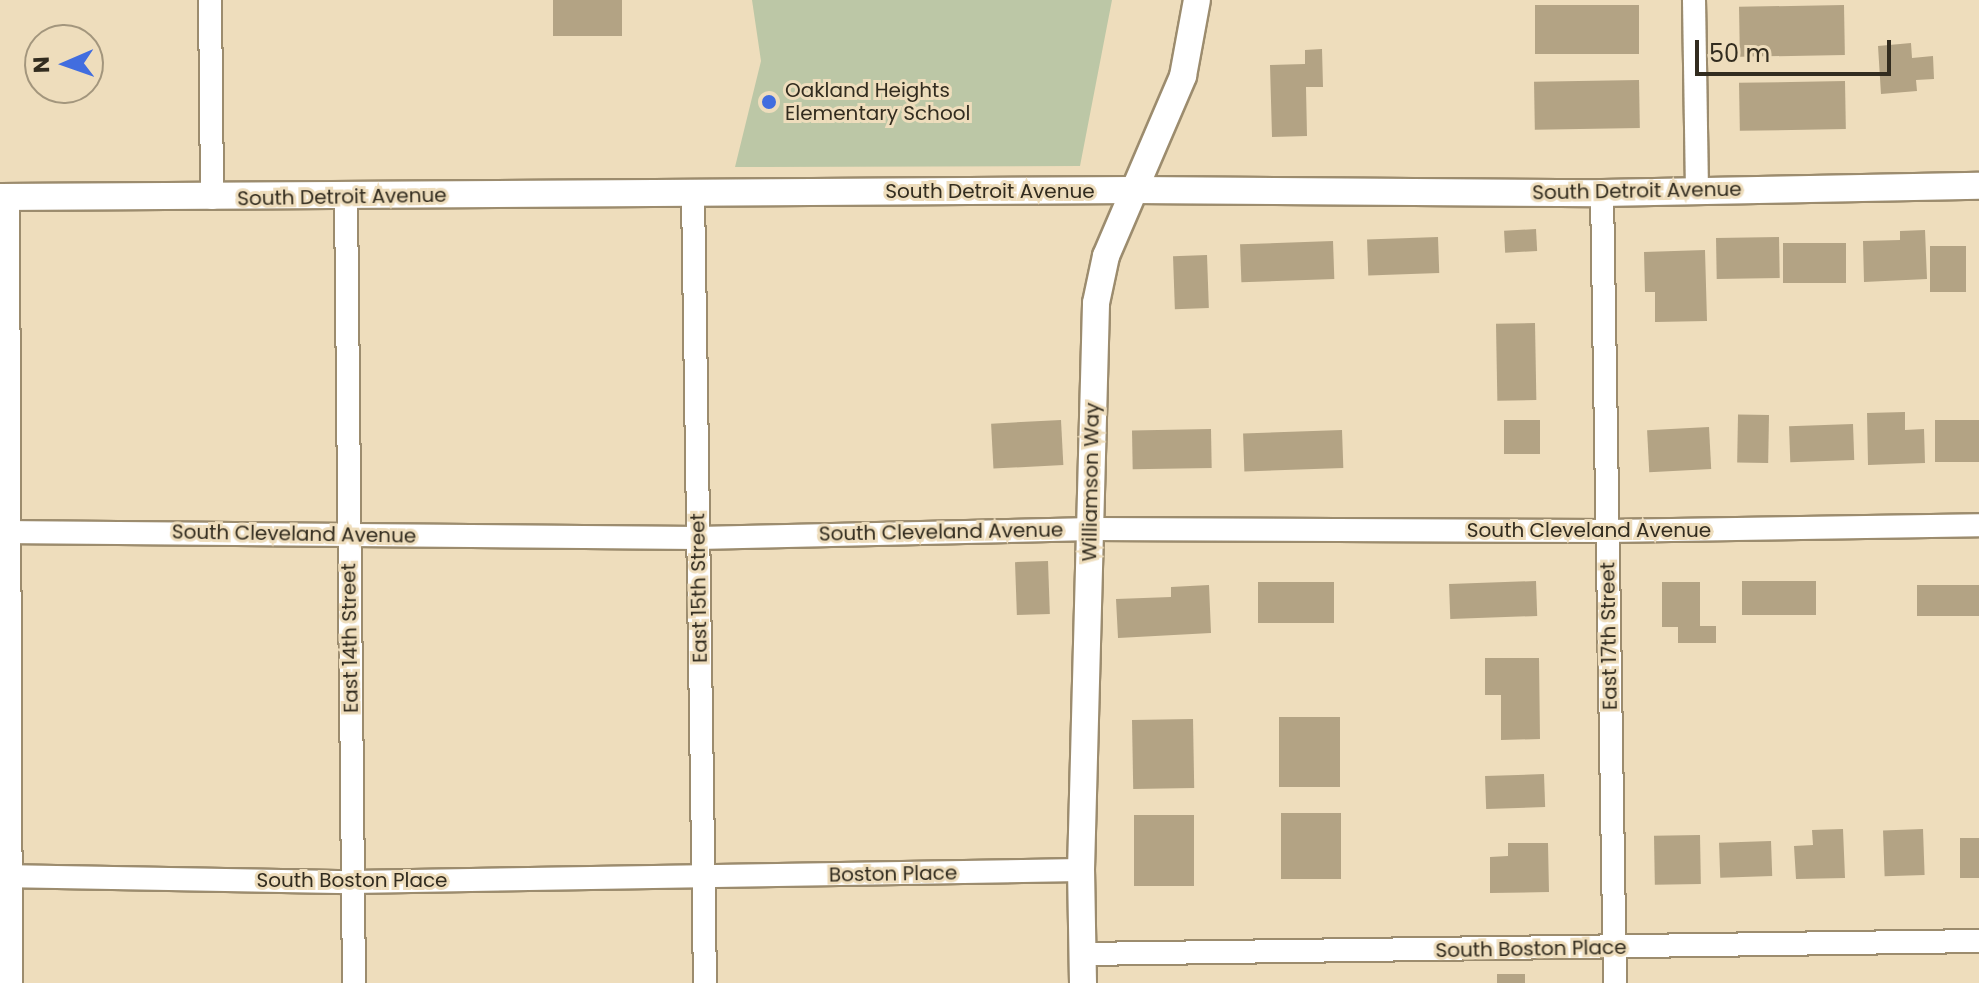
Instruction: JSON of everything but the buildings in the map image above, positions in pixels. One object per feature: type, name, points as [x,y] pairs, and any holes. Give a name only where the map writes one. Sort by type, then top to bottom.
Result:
[{"type":"street","points":[[210,0],[212,198]]},
{"type":"street","name":"Williamson Way","points":[[1083,983],[1081,870],[1096,303],[1106,256],[1183,76],[1197,0]]},
{"type":"street","points":[[1694,0],[1697,190]]},
{"type":"street","name":"South Detroit Avenue","points":[[4,197],[1135,190],[1602,193],[1979,186]]},
{"type":"street","name":"East 15th Street","points":[[693,193],[705,983]]},
{"type":"street","name":"East 17th Street","points":[[1602,193],[1615,983]]},
{"type":"street","name":"East 14th Street","points":[[346,196],[354,983]]},
{"type":"street","points":[[4,197],[5,876],[11,983]]},
{"type":"street","name":"South Cleveland Avenue","points":[[6,532],[698,538],[1092,529],[1607,531],[1979,525]]},
{"type":"street","name":"Boston Place","points":[[705,879],[1081,870]]},
{"type":"street","name":"South Boston Place","points":[[5,876],[352,882],[705,879]]},
{"type":"street","name":"South Boston Place","points":[[1083,954],[1979,941]]},
{"type":"green space","points":[[752,0],[1112,0],[1080,166],[735,167],[761,61]]},
{"type":"place","name":"Oakland Heights Elementary School","points":[[769,102]]}]
